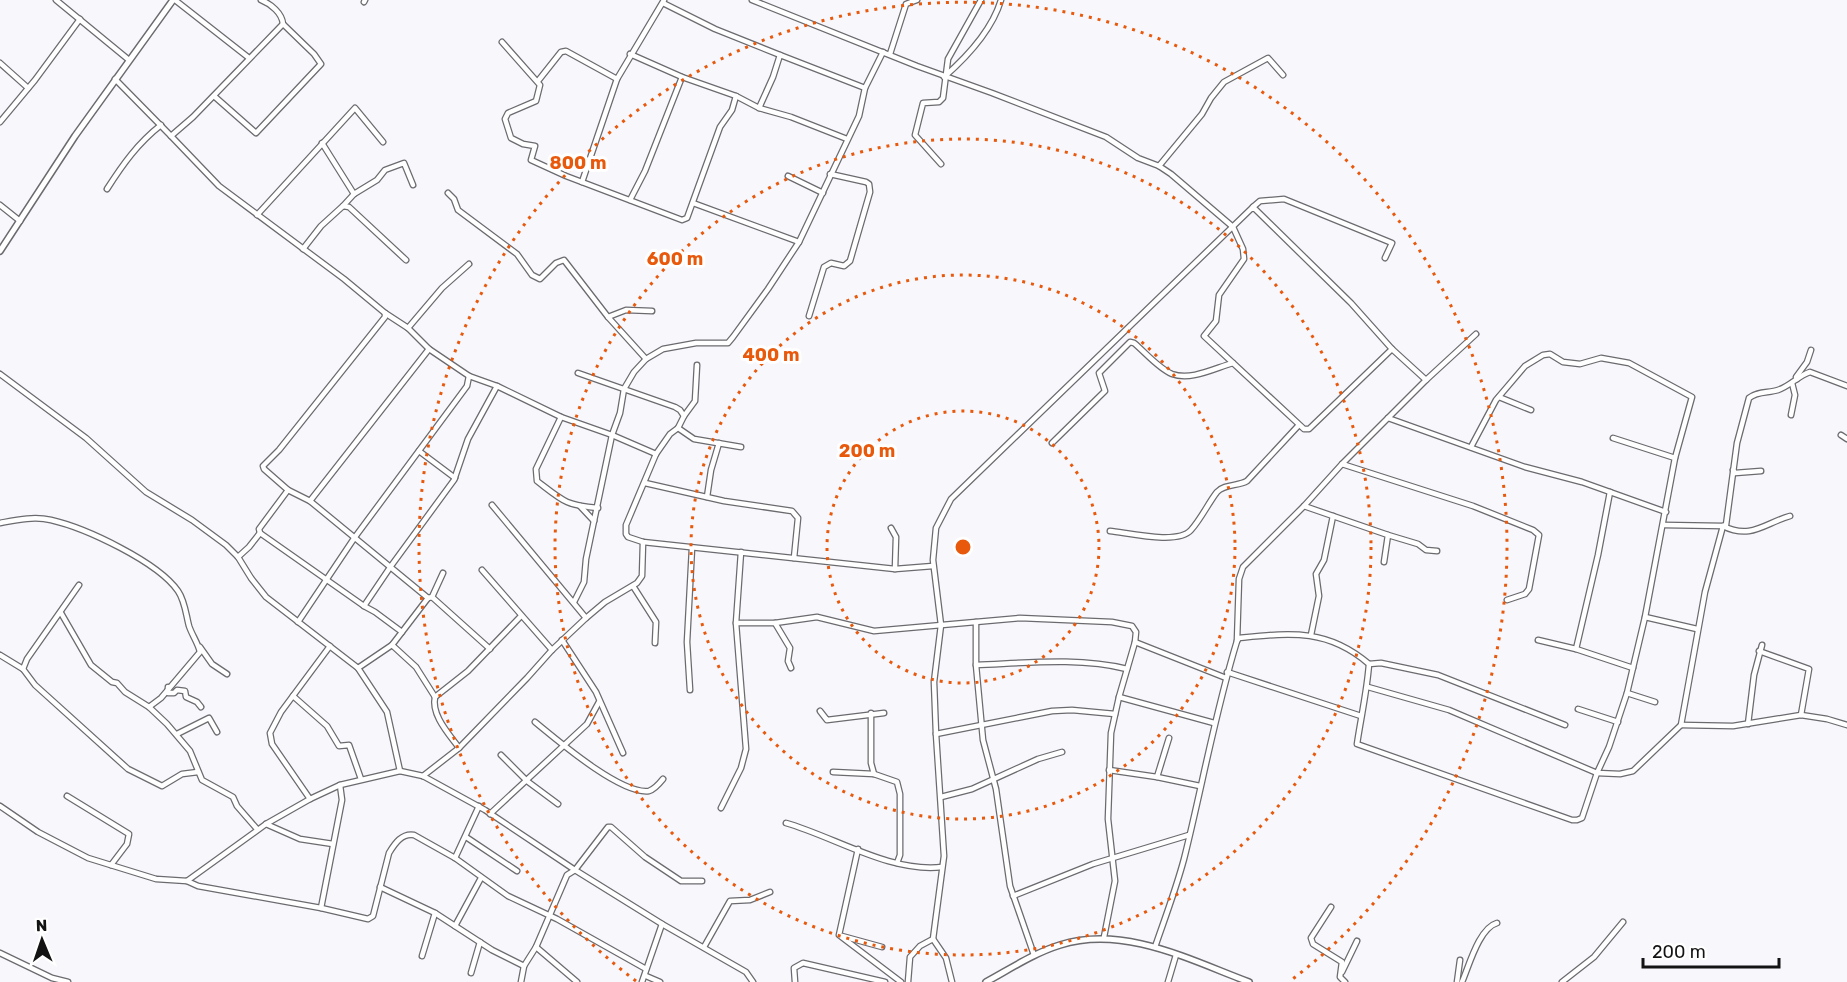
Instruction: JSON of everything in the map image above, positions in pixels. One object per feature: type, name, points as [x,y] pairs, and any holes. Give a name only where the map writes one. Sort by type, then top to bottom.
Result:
[{"type":"main road","points":[[0,251],[115,79],[174,0]]},
{"type":"main road","points":[[986,982],[1034,955],[1059,945],[1104,937],[1155,947],[1250,982]]},
{"type":"street","points":[[56,0],[129,60]]},
{"type":"street","points":[[63,5],[67,0]]},
{"type":"street","points":[[174,0],[249,58]]},
{"type":"street","points":[[214,96],[256,133],[321,64],[314,54],[283,24],[283,19],[274,8],[261,0]]},
{"type":"street","points":[[752,0],[1106,137],[1138,158],[1159,166],[1233,227],[1243,249],[1244,259],[1219,295],[1216,321],[1204,336],[1298,426],[1310,429],[1392,349]]},
{"type":"street","points":[[890,54],[906,4],[917,0]]},
{"type":"street","points":[[942,164],[917,139],[915,130],[923,103],[939,102],[943,98],[944,76],[948,59],[981,0]]},
{"type":"street","points":[[944,76],[956,66],[991,25],[1001,0]]},
{"type":"street","points":[[582,182],[617,79],[663,1],[715,29],[865,88]]},
{"type":"street","points":[[0,122],[80,19]]},
{"type":"street","points":[[171,136],[214,96],[283,24]]},
{"type":"street","points":[[502,42],[538,81],[540,89],[536,101],[505,116],[505,123],[511,138],[523,144],[535,146],[531,158],[533,161],[681,220],[687,218],[720,127],[732,110],[736,96]]},
{"type":"street","points":[[538,81],[563,51],[617,79]]},
{"type":"street","points":[[574,602],[584,582],[586,559],[624,389],[634,372],[646,359],[663,349],[672,346],[728,343],[799,242],[859,116],[865,88],[883,52]]},
{"type":"street","points":[[630,54],[736,96],[759,108],[791,117],[847,139]]},
{"type":"street","points":[[759,108],[773,78],[780,55]]},
{"type":"street","points":[[1159,166],[1202,114],[1224,82],[1268,58],[1283,75]]},
{"type":"street","points":[[0,63],[28,88]]},
{"type":"street","points":[[630,200],[645,171],[682,76]]},
{"type":"street","points":[[115,79],[219,186],[408,328],[429,350],[469,376],[497,386],[561,417],[656,454]]},
{"type":"street","points":[[257,215],[355,108],[383,142]]},
{"type":"street","points":[[107,189],[128,156],[145,137],[161,125]]},
{"type":"street","points":[[322,142],[354,194]]},
{"type":"street","points":[[303,249],[321,226],[354,194],[377,180],[385,170],[404,163],[413,185]]},
{"type":"street","points":[[809,316],[824,267],[831,263],[844,266],[850,261],[870,192],[869,184],[866,182],[830,174]]},
{"type":"street","points":[[788,176],[823,193]]},
{"type":"street","points":[[448,193],[454,199],[458,210],[517,254],[531,275],[540,279],[556,263],[564,260],[608,317],[646,359]]},
{"type":"street","points":[[952,982],[946,958],[933,939],[944,856],[934,682],[941,625],[933,566],[936,528],[951,499],[1260,201],[1284,199],[1392,243],[1385,258]]},
{"type":"street","points":[[693,203],[799,242]]},
{"type":"street","points":[[0,205],[21,221]]},
{"type":"street","points":[[343,206],[349,207],[406,260]]},
{"type":"street","points":[[1253,207],[1351,303],[1392,349],[1426,380]]},
{"type":"street","points":[[408,328],[442,288],[469,264]]},
{"type":"street","points":[[608,317],[626,310],[652,311]]},
{"type":"street","points":[[386,313],[293,432],[263,466],[288,490],[310,501],[391,566],[490,650]]},
{"type":"street","points":[[1155,947],[1183,862],[1214,723],[1237,641],[1239,579],[1243,567],[1426,380],[1476,334]]},
{"type":"street","points":[[1052,443],[1105,391],[1099,373],[1130,342],[1166,370],[1179,376],[1192,376],[1233,363]]},
{"type":"street","points":[[310,501],[429,350]]},
{"type":"street","points":[[1797,379],[1811,350]]},
{"type":"street","points":[[1369,664],[1368,687],[1357,744],[1572,820],[1582,818],[1597,773],[1610,747],[1627,693],[1664,525],[1675,458],[1692,397],[1629,363],[1601,358],[1580,364],[1563,362],[1550,354],[1542,355],[1525,366],[1499,397],[1472,447]]},
{"type":"street","points":[[697,365],[695,401],[678,428],[670,434],[656,454],[625,529],[628,537],[643,542],[692,548],[896,569],[933,566]]},
{"type":"street","points":[[578,373],[675,407],[684,416]]},
{"type":"street","points":[[1368,687],[1449,710],[1597,773],[1620,774],[1633,771],[1681,725],[1697,629],[1723,526],[1726,525],[1737,443],[1749,398],[1753,394],[1776,391],[1804,374],[1815,373],[1847,386]]},
{"type":"street","points":[[0,374],[86,438],[146,492],[226,544],[266,597],[358,668],[387,712],[400,771]]},
{"type":"street","points":[[298,622],[355,537],[467,387],[469,376]]},
{"type":"street","points":[[1791,414],[1795,395],[1792,383]]},
{"type":"street","points":[[364,606],[455,478],[468,440],[497,386]]},
{"type":"street","points":[[1499,397],[1531,411]]},
{"type":"street","points":[[561,417],[536,469],[537,482],[572,505],[598,508]]},
{"type":"street","points":[[1388,418],[1525,467],[1582,482],[1666,512]]},
{"type":"street","points":[[1110,531],[1169,538],[1187,534],[1217,492],[1222,488],[1247,481],[1298,426]]},
{"type":"street","points":[[678,428],[694,439],[741,447]]},
{"type":"street","points":[[1841,435],[1847,439]]},
{"type":"street","points":[[1613,438],[1675,458]]},
{"type":"street","points":[[707,497],[711,470],[719,443]]},
{"type":"street","points":[[420,451],[455,478]]},
{"type":"street","points":[[1342,464],[1473,506],[1533,530],[1539,535],[1538,550],[1529,589],[1525,594],[1508,600]]},
{"type":"street","points":[[1733,470],[1735,473],[1761,471]]},
{"type":"street","points":[[645,483],[707,497],[792,511],[798,518],[794,558]]},
{"type":"street","points":[[238,557],[249,548],[260,533],[259,529],[288,490]]},
{"type":"street","points":[[1576,649],[1611,492]]},
{"type":"street","points":[[492,505],[586,618]]},
{"type":"street","points":[[580,506],[594,521]]},
{"type":"street","points":[[1305,506],[1418,544],[1426,550],[1437,551]]},
{"type":"street","points":[[1311,635],[1319,596],[1316,574],[1324,560],[1333,516]]},
{"type":"street","points":[[1664,525],[1723,526],[1730,530],[1757,530],[1764,529],[1790,516]]},
{"type":"street","points":[[0,523],[31,518],[51,520],[110,541],[129,553],[165,578],[177,590],[182,597],[190,629],[198,645],[212,664],[227,674]]},
{"type":"street","points":[[891,528],[896,537],[896,569]]},
{"type":"street","points":[[260,533],[402,632]]},
{"type":"street","points":[[1384,562],[1388,535]]},
{"type":"street","points":[[423,776],[459,748],[552,650],[586,618],[605,602],[633,586],[642,576],[643,542]]},
{"type":"street","points":[[690,690],[687,642],[692,548]]},
{"type":"street","points":[[721,808],[741,768],[746,749],[736,623],[741,552]]},
{"type":"street","points":[[482,570],[552,650]]},
{"type":"street","points":[[358,668],[392,645],[430,598],[443,573]]},
{"type":"street","points":[[22,669],[27,658],[79,585]]},
{"type":"street","points":[[633,586],[655,619],[657,625],[655,643]]},
{"type":"street","points":[[61,613],[91,665],[112,682],[117,683],[125,692],[149,707],[177,734],[190,751],[205,783],[234,797],[237,806],[257,829]]},
{"type":"street","points":[[435,697],[468,671],[522,616]]},
{"type":"street","points":[[736,623],[775,623],[816,617],[874,632],[1020,618],[1112,622],[1132,626],[1136,632],[1136,642],[1114,714],[1111,733],[1108,819],[1114,892],[1104,937]]},
{"type":"street","points":[[1645,617],[1697,629]]},
{"type":"street","points":[[976,622],[976,665],[983,740],[996,789],[1007,871],[1013,896],[1023,918],[1034,955]]},
{"type":"street","points":[[775,623],[790,648],[788,661],[791,668]]},
{"type":"street","points":[[1237,641],[1239,638],[1283,634],[1311,635],[1344,647],[1359,655],[1369,664],[1382,663],[1438,675],[1565,725]]},
{"type":"street","points":[[562,640],[596,692],[623,753]]},
{"type":"street","points":[[1538,640],[1576,649],[1633,668]]},
{"type":"street","points":[[1136,642],[1227,675],[1361,716]]},
{"type":"street","points":[[149,707],[161,698],[200,652],[198,645]]},
{"type":"street","points":[[392,645],[416,668],[435,697],[435,706],[442,725],[459,748]]},
{"type":"street","points":[[310,799],[272,744],[270,733],[281,712],[330,646]]},
{"type":"street","points":[[1748,724],[1760,648],[1809,669],[1801,715]]},
{"type":"street","points":[[0,655],[22,669],[47,696],[128,769],[162,786],[182,774],[198,772]]},
{"type":"street","points":[[976,665],[1078,663],[1106,664],[1127,669]]},
{"type":"street","points":[[168,687],[168,693],[174,693],[177,690],[185,691],[186,697],[197,702],[201,707]]},
{"type":"street","points":[[1627,693],[1655,702]]},
{"type":"street","points":[[293,696],[327,726],[339,746],[349,745],[361,779]]},
{"type":"street","points":[[1119,697],[1214,723]]},
{"type":"street","points":[[490,814],[565,747],[587,724],[599,702]]},
{"type":"street","points":[[1578,709],[1618,722]]},
{"type":"street","points":[[820,711],[827,720],[884,712]]},
{"type":"street","points":[[936,734],[1062,711],[1114,714]]},
{"type":"street","points":[[871,713],[871,763],[874,774]]},
{"type":"street","points":[[1681,725],[1733,726],[1801,715],[1847,725]]},
{"type":"street","points":[[177,734],[209,718],[217,732]]},
{"type":"street","points":[[535,722],[565,747],[603,773],[640,790],[653,790],[663,779]]},
{"type":"street","points":[[1158,777],[1168,738]]},
{"type":"street","points":[[941,797],[972,789],[1038,759],[1062,752]]},
{"type":"street","points":[[501,755],[527,781],[558,804]]},
{"type":"street","points":[[1109,770],[1200,786]]},
{"type":"street","points":[[188,880],[257,829],[310,799],[340,785],[400,771],[423,776],[479,806],[575,870],[662,924],[746,972],[753,982]]},
{"type":"street","points":[[833,772],[874,774],[897,782],[900,788],[900,855],[897,863]]},
{"type":"street","points":[[321,908],[342,800],[340,785]]},
{"type":"street","points":[[67,796],[129,834],[127,844],[111,864]]},
{"type":"street","points":[[0,806],[60,845],[88,858],[156,879],[188,880],[198,886],[371,919],[389,853],[394,845],[408,834],[414,835],[455,858],[508,896],[549,915],[646,969]]},
{"type":"street","points":[[455,858],[479,806]]},
{"type":"street","points":[[786,823],[897,863],[918,868],[942,867]]},
{"type":"street","points":[[266,824],[300,839],[333,844]]},
{"type":"street","points":[[520,982],[524,966],[536,947],[567,875],[575,870],[610,826],[645,857],[681,881],[702,881]]},
{"type":"street","points":[[1013,896],[1093,864],[1189,835]]},
{"type":"street","points":[[466,837],[517,871]]},
{"type":"street","points":[[839,935],[858,849]]},
{"type":"street","points":[[455,926],[481,878]]},
{"type":"street","points":[[380,887],[435,913],[480,942],[524,966]]},
{"type":"street","points":[[704,946],[730,901],[750,900],[770,892]]},
{"type":"street","points":[[1331,907],[1311,938],[1313,944],[1342,962],[1340,977]]},
{"type":"street","points":[[422,956],[435,913]]},
{"type":"street","points":[[1562,982],[1594,957],[1623,922]]},
{"type":"street","points":[[1462,982],[1482,936],[1489,925],[1497,923]]},
{"type":"street","points":[[642,982],[646,976],[646,969],[662,924]]},
{"type":"street","points":[[839,935],[882,947]]},
{"type":"street","points":[[839,935],[901,982]]},
{"type":"street","points":[[908,982],[910,957],[920,946],[933,939]]},
{"type":"street","points":[[1340,977],[1358,941]]},
{"type":"street","points":[[471,973],[480,942]]},
{"type":"street","points":[[536,947],[577,982]]},
{"type":"street","points":[[0,953],[52,978],[68,982]]},
{"type":"street","points":[[1168,982],[1176,955]]},
{"type":"street","points":[[1457,982],[1460,960]]},
{"type":"street","points":[[795,982],[794,968],[802,963],[885,982]]},
{"type":"street","points":[[646,976],[660,982]]},
{"type":"street","points":[[1340,977],[1345,982]]}]
